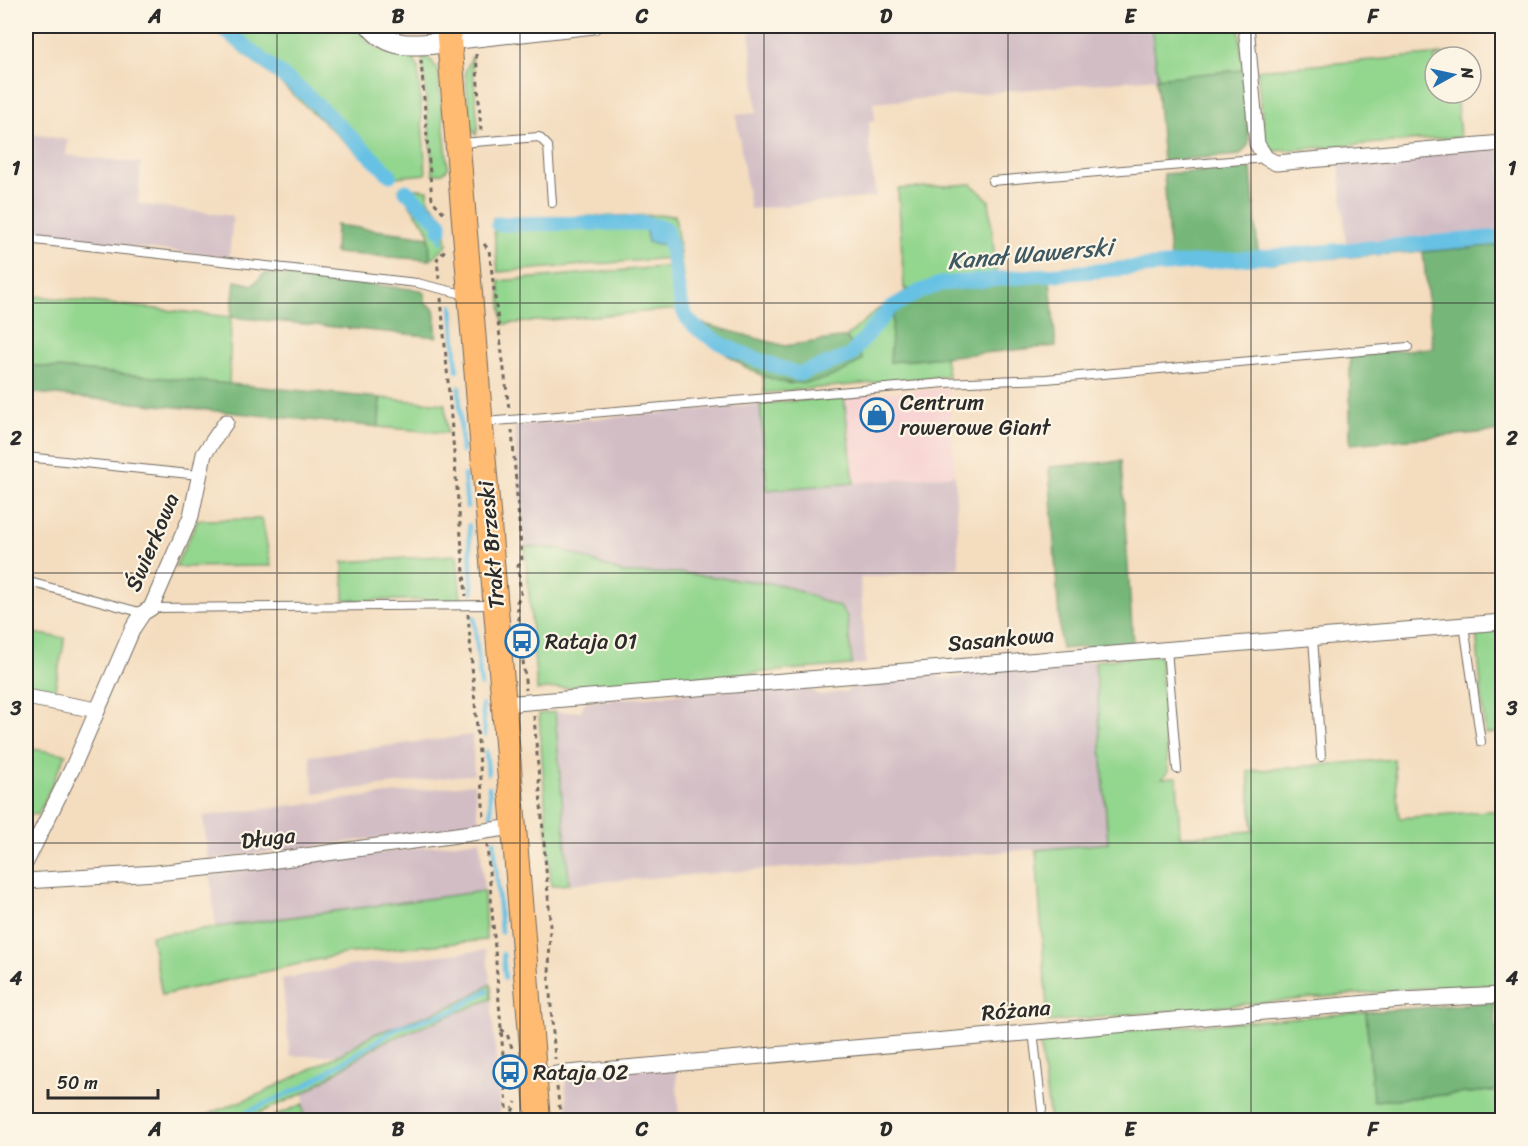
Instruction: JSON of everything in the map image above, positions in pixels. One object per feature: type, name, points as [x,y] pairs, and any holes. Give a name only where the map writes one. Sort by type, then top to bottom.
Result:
[{"type":"main road","name":"Trakt Brzeski","points":[[449,34],[468,143],[469,295],[537,1120]]},
{"type":"street","points":[[371,26],[386,40],[398,44],[419,44],[449,34],[475,40],[594,26]]},
{"type":"street","points":[[1246,26],[1257,144],[1266,158],[1276,163],[1503,143]]},
{"type":"street","name":"Świerkowa","points":[[26,862],[72,769],[133,628],[147,610],[191,516],[204,454],[226,422]]},
{"type":"street","name":"Sasankowa","points":[[504,704],[1503,622]]},
{"type":"street","points":[[26,697],[98,710]]},
{"type":"street","name":"Długa","points":[[26,881],[156,873],[244,864],[514,827]]},
{"type":"street","name":"Różana","points":[[535,1081],[1033,1031],[1390,1000],[1503,995]]},
{"type":"lane","points":[[468,143],[539,136],[548,146],[552,203]]},
{"type":"lane","points":[[992,182],[1266,158]]},
{"type":"lane","points":[[26,239],[440,287],[469,295]]},
{"type":"lane","points":[[480,422],[945,383],[1046,379],[1408,346]]},
{"type":"lane","points":[[26,457],[199,475]]},
{"type":"lane","points":[[26,581],[147,610],[467,603],[496,606]]},
{"type":"lane","points":[[1464,625],[1481,742]]},
{"type":"lane","points":[[1313,636],[1322,757]]},
{"type":"lane","points":[[1167,648],[1177,770]]},
{"type":"lane","points":[[1033,1031],[1042,1110]]},
{"type":"path","points":[[468,143],[482,128],[475,40]]},
{"type":"path","points":[[419,44],[432,200],[447,216]]},
{"type":"path","points":[[483,243],[489,250],[511,420],[522,561],[518,566],[520,594],[517,602],[530,702],[534,713],[549,908],[549,980],[535,1081],[508,1120]]},
{"type":"path","points":[[450,245],[437,259],[467,603],[479,780],[486,831],[508,1120]]},
{"type":"path","points":[[501,1029],[509,1038],[513,1058]]},
{"type":"path","points":[[535,1081],[561,1120]]},
{"type":"shaded area","points":[[749,26],[1151,26],[1158,78],[873,103],[875,120],[869,121],[869,145],[876,197],[750,209],[736,115],[757,113]]},
{"type":"shaded area","points":[[26,133],[68,140],[66,155],[141,163],[138,204],[233,216],[229,257],[26,236]]},
{"type":"shaded area","points":[[1502,147],[1502,232],[1346,244],[1339,161]]},
{"type":"shaded area","points":[[949,388],[955,475],[854,483],[844,396]]},
{"type":"shaded area","points":[[760,404],[767,490],[955,475],[959,568],[860,578],[866,664],[852,665],[850,632],[840,607],[783,585],[680,573],[624,573],[558,548],[525,547],[514,426]]},
{"type":"shaded area","points":[[1095,661],[1108,844],[569,884],[555,712],[581,711],[585,702],[802,684],[820,695],[847,692],[854,679],[936,673],[943,679],[963,677],[971,670]]},
{"type":"shaded area","points":[[472,735],[474,774],[314,794],[310,756]]},
{"type":"shaded area","points":[[474,784],[479,825],[208,860],[203,816]]},
{"type":"shaded area","points":[[480,840],[484,891],[216,928],[210,875]]},
{"type":"shaded area","points":[[486,950],[491,984],[457,1004],[372,1035],[339,1055],[290,1056],[282,979],[356,965]]},
{"type":"shaded area","points":[[491,999],[501,1120],[304,1120],[304,1093],[381,1043]]},
{"type":"shaded area","points":[[676,1067],[679,1120],[568,1120],[565,1076]]},
{"type":"green space","points":[[209,26],[357,26],[367,40],[380,50],[395,55],[412,56],[418,67],[426,174],[385,178],[277,80]]},
{"type":"green space","points":[[1151,26],[1239,26],[1243,70],[1158,78]]},
{"type":"green space","points":[[422,56],[431,60],[438,70],[448,168],[443,173],[433,174]]},
{"type":"green space","points":[[1423,56],[1423,105],[1457,105],[1460,137],[1274,151],[1265,141],[1257,70]]},
{"type":"green space","points":[[472,57],[478,126],[476,135],[471,128],[465,72]]},
{"type":"green space","points":[[1243,70],[1249,144],[1240,155],[1163,161],[1156,78]]},
{"type":"green space","points":[[1251,168],[1258,252],[1170,259],[1164,174]]},
{"type":"green space","points":[[971,184],[989,200],[996,273],[1502,232],[1502,245],[937,289],[890,362],[945,357],[948,376],[764,393],[763,376],[790,384],[862,358],[846,337],[877,310],[909,289],[904,289],[898,189]]},
{"type":"green space","points":[[399,190],[428,190],[428,200],[444,218],[447,245],[430,260],[429,231]]},
{"type":"green space","points":[[675,215],[687,309],[697,322],[691,326],[679,316],[678,309],[503,324],[499,281],[673,266],[671,258],[498,272],[493,218]]},
{"type":"green space","points":[[336,225],[429,237],[430,260],[335,253]]},
{"type":"green space","points":[[1502,245],[1502,431],[1350,444],[1350,354],[1433,348],[1423,252]]},
{"type":"green space","points":[[265,273],[420,290],[425,294],[425,303],[434,308],[437,337],[231,317],[235,281],[253,285]]},
{"type":"green space","points":[[1050,280],[1056,346],[890,362],[893,315],[920,295],[937,289]]},
{"type":"green space","points":[[26,295],[231,317],[229,385],[26,365]]},
{"type":"green space","points":[[697,322],[785,346],[846,337],[863,359],[838,374],[815,382],[793,383],[772,379],[752,370],[711,343],[691,326]]},
{"type":"green space","points":[[26,365],[380,398],[379,427],[26,392]]},
{"type":"green space","points":[[844,396],[854,483],[767,490],[760,404]]},
{"type":"green space","points":[[380,398],[445,404],[447,433],[379,427]]},
{"type":"green space","points":[[1121,461],[1133,643],[1061,649],[1049,467]]},
{"type":"green space","points":[[262,519],[271,566],[175,567],[198,520]]},
{"type":"green space","points":[[525,547],[558,548],[624,573],[680,573],[783,585],[840,607],[847,616],[852,665],[537,690]]},
{"type":"green space","points":[[457,555],[461,600],[344,600],[343,562]]},
{"type":"green space","points":[[1502,629],[1502,733],[1485,734],[1476,630]]},
{"type":"green space","points":[[26,632],[65,638],[54,693],[26,688]]},
{"type":"green space","points":[[1160,655],[1168,772],[1162,778],[1177,777],[1180,837],[1253,831],[1248,771],[1394,759],[1399,818],[1502,810],[1502,989],[1485,985],[1435,987],[1048,1022],[1036,850],[1108,843],[1095,661]]},
{"type":"green space","points":[[555,712],[569,884],[551,886],[539,714]]},
{"type":"green space","points":[[26,748],[66,754],[38,815],[26,813]]},
{"type":"green space","points":[[484,891],[486,940],[343,954],[162,995],[151,936]]},
{"type":"green space","points":[[491,984],[491,999],[381,1043],[304,1093],[246,1119],[192,1120],[260,1094],[339,1055],[372,1035],[457,1004]]},
{"type":"green space","points":[[1494,1002],[1502,1090],[1373,1101],[1366,1012]]},
{"type":"green space","points":[[1366,1012],[1373,1101],[1502,1090],[1502,1120],[1050,1120],[1039,1038]]},
{"type":"green space","points":[[303,1104],[304,1120],[265,1120]]},
{"type":"water","points":[[658,219],[668,235],[665,245],[648,242],[644,222]]},
{"type":"waterway","name":"Kanał Wawerski","points":[[220,26],[307,95],[390,175]]},
{"type":"waterway","name":"Kanał Wawerski","points":[[406,191],[440,223],[440,230]]},
{"type":"waterway","name":"Kanał Wawerski","points":[[498,224],[643,223],[665,228],[683,310],[689,321],[716,341],[798,374],[850,356],[890,308],[919,292],[940,284],[1502,237]]},
{"type":"waterway","points":[[440,230],[441,242]]},
{"type":"waterway","points":[[452,306],[457,371]]},
{"type":"waterway","points":[[459,387],[462,452]]},
{"type":"waterway","points":[[464,475],[467,507]]},
{"type":"waterway","points":[[469,525],[472,592]]},
{"type":"waterway","points":[[474,617],[481,686]]},
{"type":"waterway","points":[[482,705],[485,735]]},
{"type":"waterway","points":[[486,751],[488,774]]},
{"type":"waterway","points":[[489,787],[491,814]]},
{"type":"waterway","points":[[494,841],[501,932]]},
{"type":"waterway","points":[[503,954],[505,978]]},
{"type":"waterway","points":[[229,1120],[305,1086],[399,1027],[453,1011],[487,991]]},
{"type":"place","name":"Centrum rowerowe Giant","points":[[877,415]]},
{"type":"place","name":"Rataja 01","points":[[522,641]]},
{"type":"place","name":"Rataja 02","points":[[510,1072]]}]
